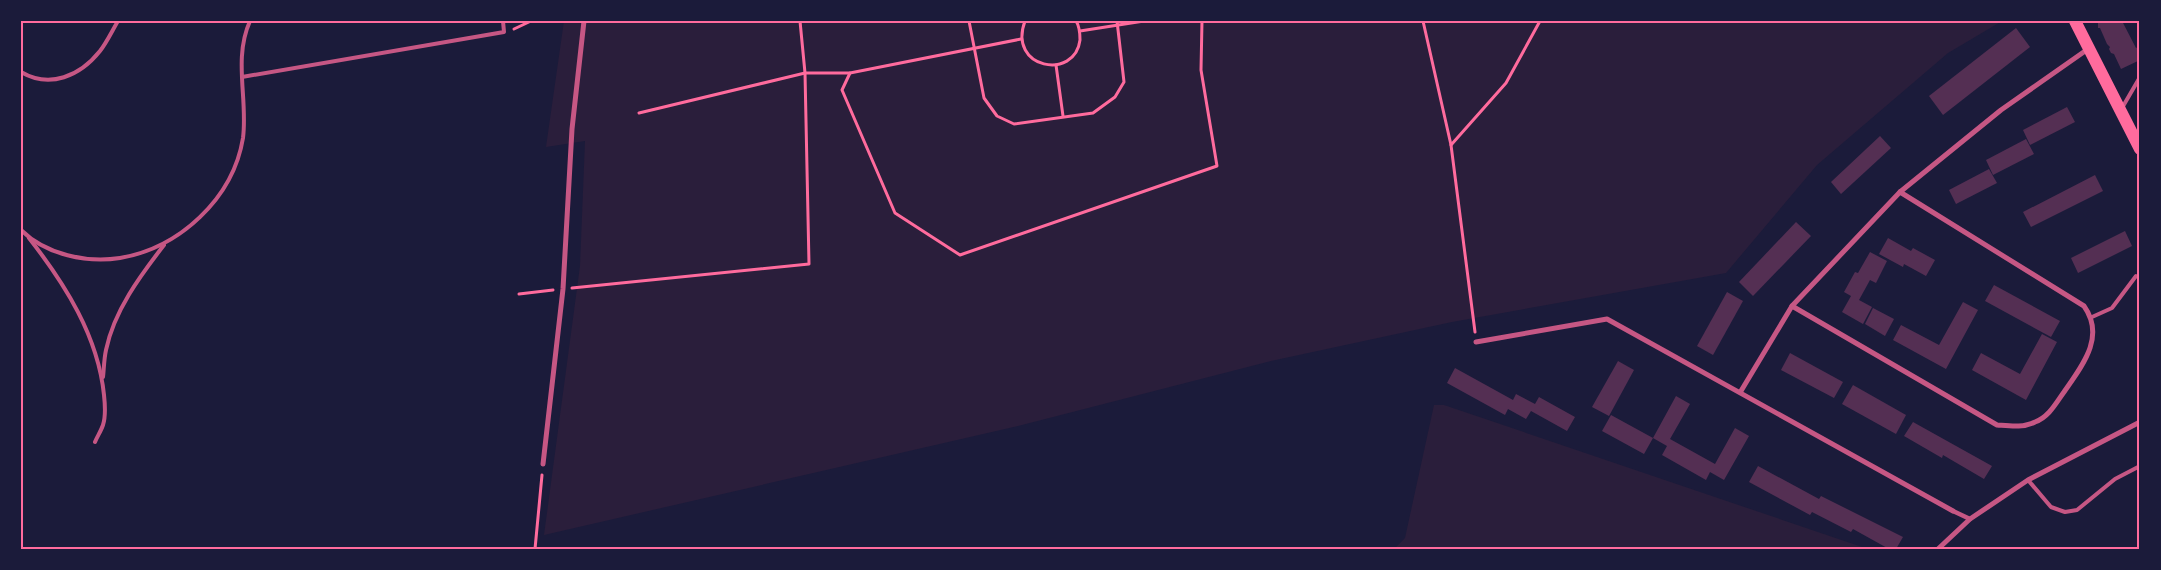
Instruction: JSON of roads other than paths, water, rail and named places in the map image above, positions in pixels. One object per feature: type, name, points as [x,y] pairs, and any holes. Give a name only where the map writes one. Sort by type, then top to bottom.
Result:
[{"type":"main road","points":[[2075,21],[2140,149]]},
{"type":"street","points":[[543,464],[563,289],[572,129],[584,21]]},
{"type":"street","points":[[1741,391],[1792,306],[1900,192],[2002,110],[2088,49]]},
{"type":"street","points":[[1792,306],[1997,424],[2019,426],[2035,422],[2048,415],[2087,358],[2093,328],[2092,317],[2084,306],[1900,192]]},
{"type":"street","points":[[1476,342],[1607,319],[1741,391],[1970,519]]},
{"type":"street","points":[[1938,549],[1970,519],[2028,480],[2140,422]]},
{"type":"lane","points":[[21,72],[48,81],[68,77],[84,68],[101,50],[118,21]]},
{"type":"lane","points":[[103,381],[106,349],[126,300],[143,272],[166,244],[192,224],[216,199],[233,170],[242,138],[244,109],[242,50],[250,21]]},
{"type":"lane","points":[[242,76],[504,32],[502,21]]},
{"type":"lane","points":[[2120,111],[2140,77]]},
{"type":"lane","points":[[21,230],[47,248],[74,257],[103,260],[136,255],[166,244]]},
{"type":"lane","points":[[26,234],[52,267],[75,306],[92,342],[103,381],[106,406],[104,424],[95,442]]},
{"type":"lane","points":[[2092,317],[2112,308],[2136,276]]},
{"type":"lane","points":[[2028,480],[2051,507],[2065,512],[2077,510],[2115,478],[2140,466]]}]
